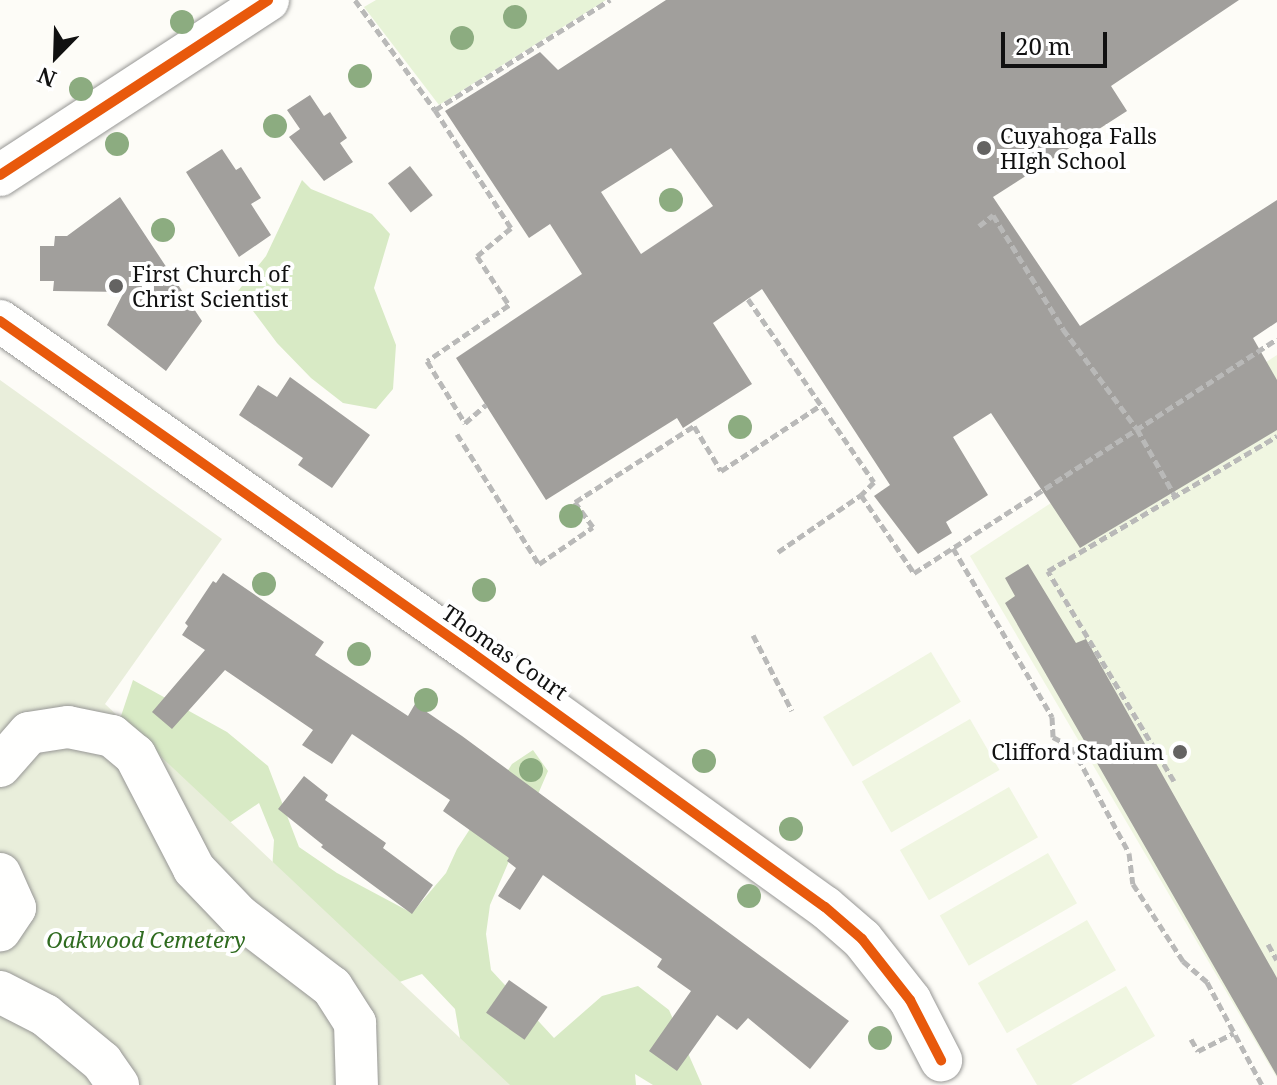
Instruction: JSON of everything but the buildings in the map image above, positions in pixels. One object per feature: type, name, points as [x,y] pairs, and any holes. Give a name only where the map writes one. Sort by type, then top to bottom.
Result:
[{"type":"street","points":[[0,175],[268,0]]},
{"type":"street","name":"Thomas Court","points":[[0,321],[482,660],[825,907],[862,939],[910,1000],[941,1060]]},
{"type":"street","points":[[0,766],[29,733],[68,727],[112,736],[135,755],[194,869],[239,916],[332,987],[355,1023],[357,1085]]},
{"type":"street","points":[[0,874],[15,908],[0,930]]},
{"type":"street","points":[[0,992],[45,1015],[102,1062],[118,1085]]},
{"type":"path","points":[[355,0],[435,110],[511,228],[477,256],[509,305],[427,361],[465,423],[486,405]]},
{"type":"path","points":[[435,110],[610,0]]},
{"type":"path","points":[[979,226],[993,215],[1063,329],[1137,429],[1175,496]]},
{"type":"path","points":[[748,299],[874,482],[861,495],[778,552]]},
{"type":"path","points":[[861,495],[914,573],[1277,339]]},
{"type":"path","points":[[457,434],[539,564],[593,527],[575,502],[694,426],[721,471],[821,405]]},
{"type":"path","points":[[1174,781],[1048,571],[1277,436]]},
{"type":"path","points":[[953,548],[1052,717],[1053,737],[1072,747],[1129,853],[1133,884],[1183,961],[1207,982],[1262,1085]]},
{"type":"path","points":[[753,635],[792,711]]},
{"type":"path","points":[[1268,944],[1277,960]]},
{"type":"path","points":[[1191,1039],[1198,1051],[1234,1033]]},
{"type":"green space","points":[[376,0],[606,0],[439,105],[364,7]]},
{"type":"green space","points":[[302,180],[311,189],[372,214],[390,234],[374,288],[396,345],[393,389],[376,409],[343,403],[311,378],[277,343],[238,291],[266,256]]},
{"type":"green space","name":"Clifford Stadium","points":[[1277,355],[1277,1078],[970,556]]},
{"type":"green space","name":"Oakwood Cemetery","points":[[0,380],[222,539],[105,704],[510,1085],[0,1085]]},
{"type":"green space","points":[[931,652],[961,702],[853,767],[823,717]]},
{"type":"green space","points":[[133,680],[227,732],[268,766],[299,847],[337,873],[412,913],[446,873],[457,849],[512,764],[533,750],[548,771],[490,905],[486,934],[491,970],[554,1038],[602,996],[638,986],[669,1010],[702,1085],[653,1085],[635,1074],[636,1085],[468,1085],[455,1009],[422,974],[391,985],[272,871],[274,840],[259,803],[225,826],[116,731]]},
{"type":"green space","points":[[970,719],[1000,770],[891,833],[862,782]]},
{"type":"green space","points":[[1009,787],[1038,837],[929,900],[900,850]]},
{"type":"green space","points":[[1048,853],[1077,903],[969,966],[940,916]]},
{"type":"green space","points":[[1087,920],[1116,970],[1007,1033],[978,983]]},
{"type":"green space","points":[[1126,986],[1155,1036],[1071,1085],[1037,1085],[1016,1049]]},
{"type":"cycle path","points":[[0,175],[268,0]]},
{"type":"cycle path","points":[[0,321],[471,652],[825,907],[862,939],[910,1000],[941,1060]]},
{"type":"place","name":"Cuyahoga Falls HIgh School","points":[[984,148]]},
{"type":"place","name":"First Church of Christ Scientist","points":[[116,286]]},
{"type":"place","name":"Clifford Stadium","points":[[1180,752]]}]
